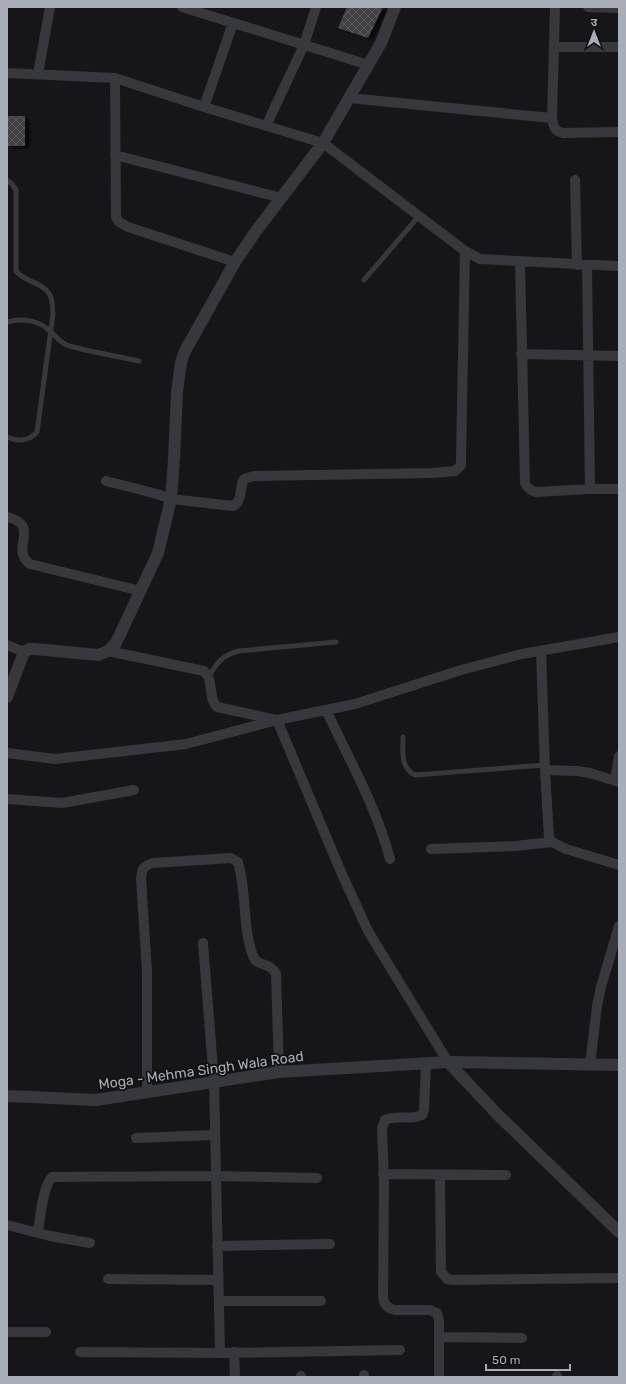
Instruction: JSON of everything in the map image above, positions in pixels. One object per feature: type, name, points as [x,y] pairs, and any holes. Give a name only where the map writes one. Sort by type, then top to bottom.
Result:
[{"type":"street","points":[[38,74],[50,7]]},
{"type":"street","points":[[182,7],[369,65]]},
{"type":"street","points":[[266,126],[304,45],[316,7]]},
{"type":"street","points":[[7,697],[24,652],[29,649],[98,655],[108,651],[116,643],[158,553],[171,499],[177,392],[181,362],[185,350],[235,262],[256,231],[323,143],[381,43],[395,7]]},
{"type":"street","points":[[555,7],[552,118],[554,127],[557,131],[563,133],[619,132]]},
{"type":"street","points":[[588,7],[619,8]]},
{"type":"street","points":[[204,107],[233,23]]},
{"type":"street","points":[[554,47],[619,47]]},
{"type":"street","points":[[7,73],[115,78],[323,143],[465,251],[480,259],[619,266]]},
{"type":"street","points":[[115,78],[116,217],[119,222],[128,227],[235,262]]},
{"type":"street","points":[[349,98],[552,118]]},
{"type":"street","points":[[116,154],[282,198]]},
{"type":"street","points":[[575,180],[588,356],[590,489]]},
{"type":"street","points":[[106,481],[171,499],[233,506],[237,504],[239,500],[244,479],[254,476],[433,474],[455,471],[461,465],[465,251]]},
{"type":"street","points":[[520,261],[521,354],[526,486],[530,490],[536,492],[619,489]]},
{"type":"street","points":[[521,354],[619,356]]},
{"type":"street","points":[[7,517],[16,519],[23,525],[24,531],[22,554],[25,560],[30,564],[141,591]]},
{"type":"street","points":[[7,753],[55,759],[186,744],[277,720],[355,704],[461,670],[541,650],[619,637]]},
{"type":"street","points":[[7,645],[24,652]]},
{"type":"street","points":[[541,650],[548,830],[552,842]]},
{"type":"street","points":[[108,651],[204,671],[209,676],[212,702],[216,707],[277,720]]},
{"type":"street","points":[[326,710],[372,805],[384,837],[390,859]]},
{"type":"street","points":[[277,720],[341,872],[368,931],[448,1062],[498,1115],[619,1232]]},
{"type":"street","points":[[545,768],[590,773],[617,781],[619,756]]},
{"type":"street","points":[[7,800],[62,803],[134,790]]},
{"type":"street","points":[[431,850],[515,846],[552,842],[566,849],[619,865]]},
{"type":"street","points":[[147,1092],[147,972],[141,879],[143,868],[152,863],[231,858],[238,862],[248,937],[254,958],[258,963],[271,967],[276,974],[279,1072]]},
{"type":"street","points":[[590,1065],[598,1006],[614,957],[619,926]]},
{"type":"street","points":[[203,943],[214,1081],[220,1353]]},
{"type":"street","name":"Moga - Mehma Singh Wala Road","points":[[7,1096],[96,1100],[279,1072],[448,1062],[619,1065]]},
{"type":"street","points":[[426,1064],[424,1110],[422,1115],[412,1118],[389,1118],[384,1120],[382,1128],[384,1302],[389,1308],[395,1310],[430,1310],[437,1313],[439,1320],[439,1377]]},
{"type":"street","points":[[136,1138],[215,1135]]},
{"type":"street","points":[[383,1174],[506,1175]]},
{"type":"street","points":[[440,1174],[442,1272],[447,1280],[619,1278]]},
{"type":"street","points":[[38,1232],[46,1188],[52,1177],[216,1176],[317,1178]]},
{"type":"street","points":[[7,1225],[90,1243]]},
{"type":"street","points":[[217,1246],[330,1244]]},
{"type":"street","points":[[108,1280],[218,1280]]},
{"type":"street","points":[[219,1301],[321,1301]]},
{"type":"street","points":[[7,1332],[46,1332]]},
{"type":"street","points":[[439,1337],[522,1338]]},
{"type":"street","points":[[80,1352],[220,1353],[400,1350]]},
{"type":"street","points":[[234,1352],[234,1377]]},
{"type":"lane","points":[[7,180],[16,190],[16,271],[20,276],[44,288],[52,301],[53,314],[37,432],[33,436],[21,440],[7,437]]},
{"type":"lane","points":[[364,280],[419,216]]},
{"type":"lane","points":[[7,322],[25,320],[41,323],[51,331],[58,340],[69,346],[139,361]]},
{"type":"lane","points":[[209,676],[217,663],[230,653],[336,642]]},
{"type":"lane","points":[[403,737],[405,766],[409,773],[414,775],[545,768]]},
{"type":"building","points":[[347,7],[383,7],[368,38],[338,28]]},
{"type":"building","points":[[7,116],[25,116],[25,146],[7,146]]}]
